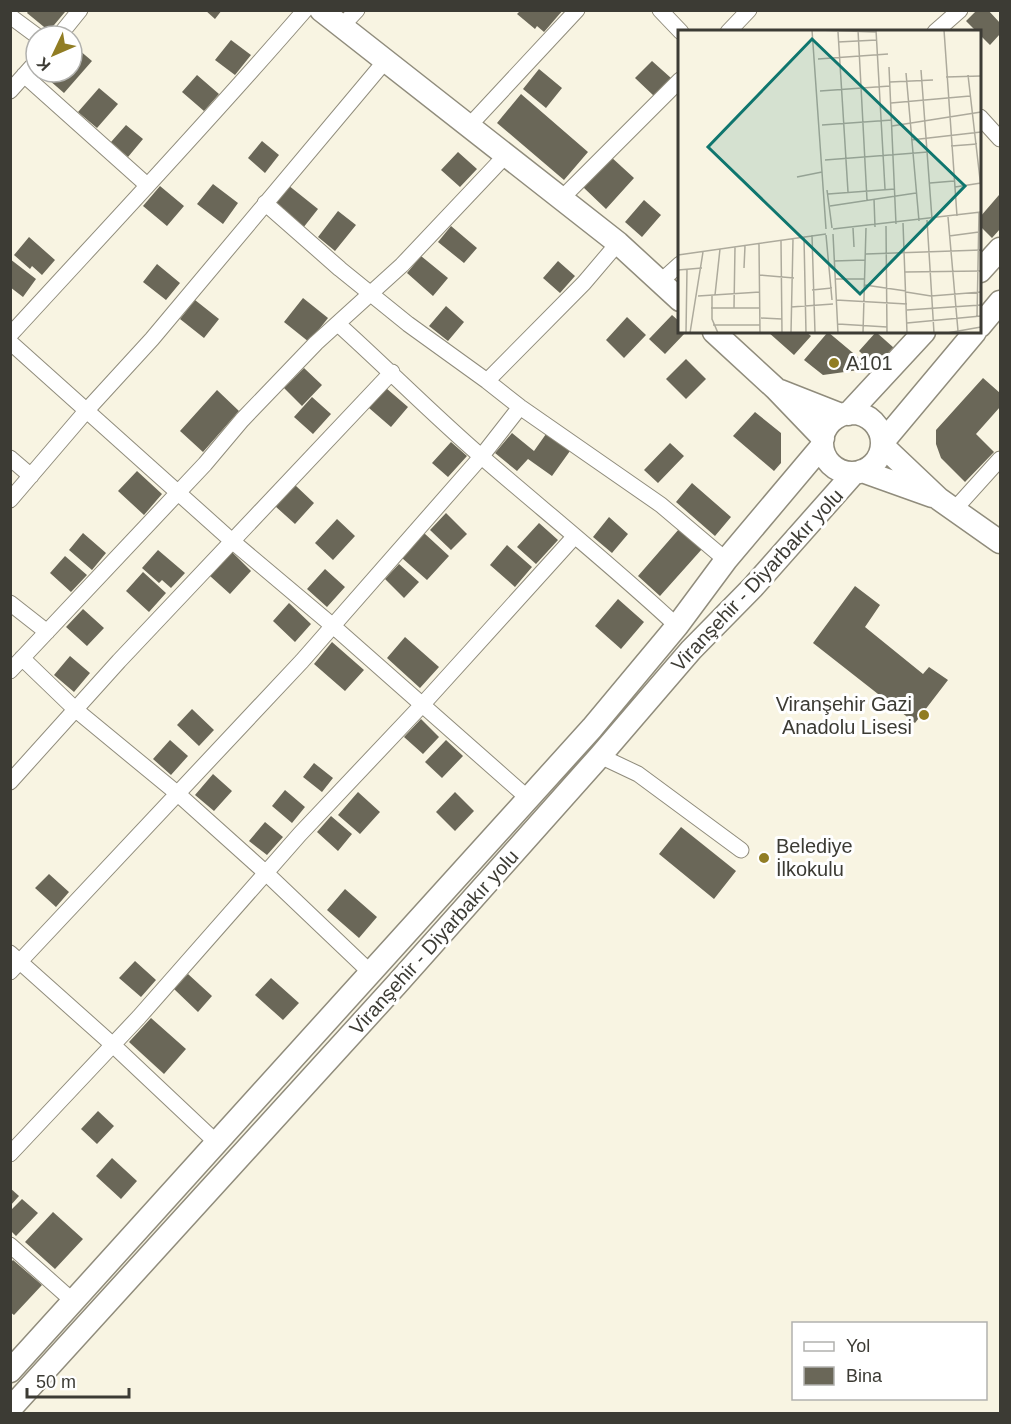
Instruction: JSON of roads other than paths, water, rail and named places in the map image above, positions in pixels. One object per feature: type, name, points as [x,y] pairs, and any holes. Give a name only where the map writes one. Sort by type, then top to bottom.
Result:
[{"type":"main road","points":[[321,10],[349,18],[386,60],[618,243],[678,298]]},
{"type":"main road","points":[[981,271],[1000,249]]},
{"type":"main road","points":[[981,325],[1000,302]]},
{"type":"main road","points":[[923,333],[844,415],[829,424],[823,442],[825,455],[837,469],[858,472],[946,504]]},
{"type":"main road","points":[[858,472],[876,461],[882,444],[974,333]]},
{"type":"main road","points":[[724,335],[823,442]]},
{"type":"main road","points":[[776,389],[844,415],[856,414],[871,420],[877,427],[882,444],[946,504],[1000,540]]},
{"type":"main road","name":"Viranşehir - Diyarbakır yolu","points":[[10,1371],[529,799],[677,626],[726,560],[823,442]]},
{"type":"main road","name":"Viranşehir - Diyarbakır yolu","points":[[10,1409],[396,985],[691,650],[753,587],[858,472]]},
{"type":"street","points":[[68,24],[80,10]]},
{"type":"street","points":[[10,335],[226,101],[305,10]]},
{"type":"street","points":[[469,126],[577,10]]},
{"type":"street","points":[[660,10],[679,30]]},
{"type":"street","points":[[730,30],[749,10]]},
{"type":"street","points":[[938,22],[960,10]]},
{"type":"street","points":[[10,16],[24,26]]},
{"type":"street","points":[[10,500],[152,339],[386,60]]},
{"type":"street","points":[[10,91],[24,75]]},
{"type":"street","points":[[561,199],[678,82]]},
{"type":"street","points":[[34,84],[147,184]]},
{"type":"street","points":[[981,118],[1000,139]]},
{"type":"street","points":[[10,671],[178,492],[242,420],[316,344],[402,266],[506,155]]},
{"type":"street","points":[[265,203],[371,295],[520,407],[661,505],[726,560]]},
{"type":"street","points":[[487,381],[584,283],[618,243]]},
{"type":"street","points":[[660,282],[678,266]]},
{"type":"street","points":[[338,324],[481,457],[576,536],[677,626]]},
{"type":"street","points":[[10,342],[232,541],[333,626],[529,799]]},
{"type":"street","points":[[10,782],[232,541],[392,372]]},
{"type":"street","points":[[217,1143],[113,1045],[14,962],[178,794],[333,626],[481,457],[520,407]]},
{"type":"street","points":[[10,458],[31,476]]},
{"type":"street","points":[[946,504],[1000,459]]},
{"type":"street","points":[[10,1154],[113,1045],[266,873],[576,536]]},
{"type":"street","points":[[10,603],[46,632]]},
{"type":"street","points":[[22,658],[76,710],[178,794],[266,873],[371,973]]},
{"type":"street","points":[[600,756],[638,774],[741,850]]},
{"type":"street","points":[[10,1245],[74,1302]]},
{"type":"place","name":"A101","points":[[834,363]]},
{"type":"place","name":"Viranşehir Gazi Anadolu Lisesi","points":[[924,715]]},
{"type":"place","name":"Belediye İlkokulu","points":[[764,858]]}]
